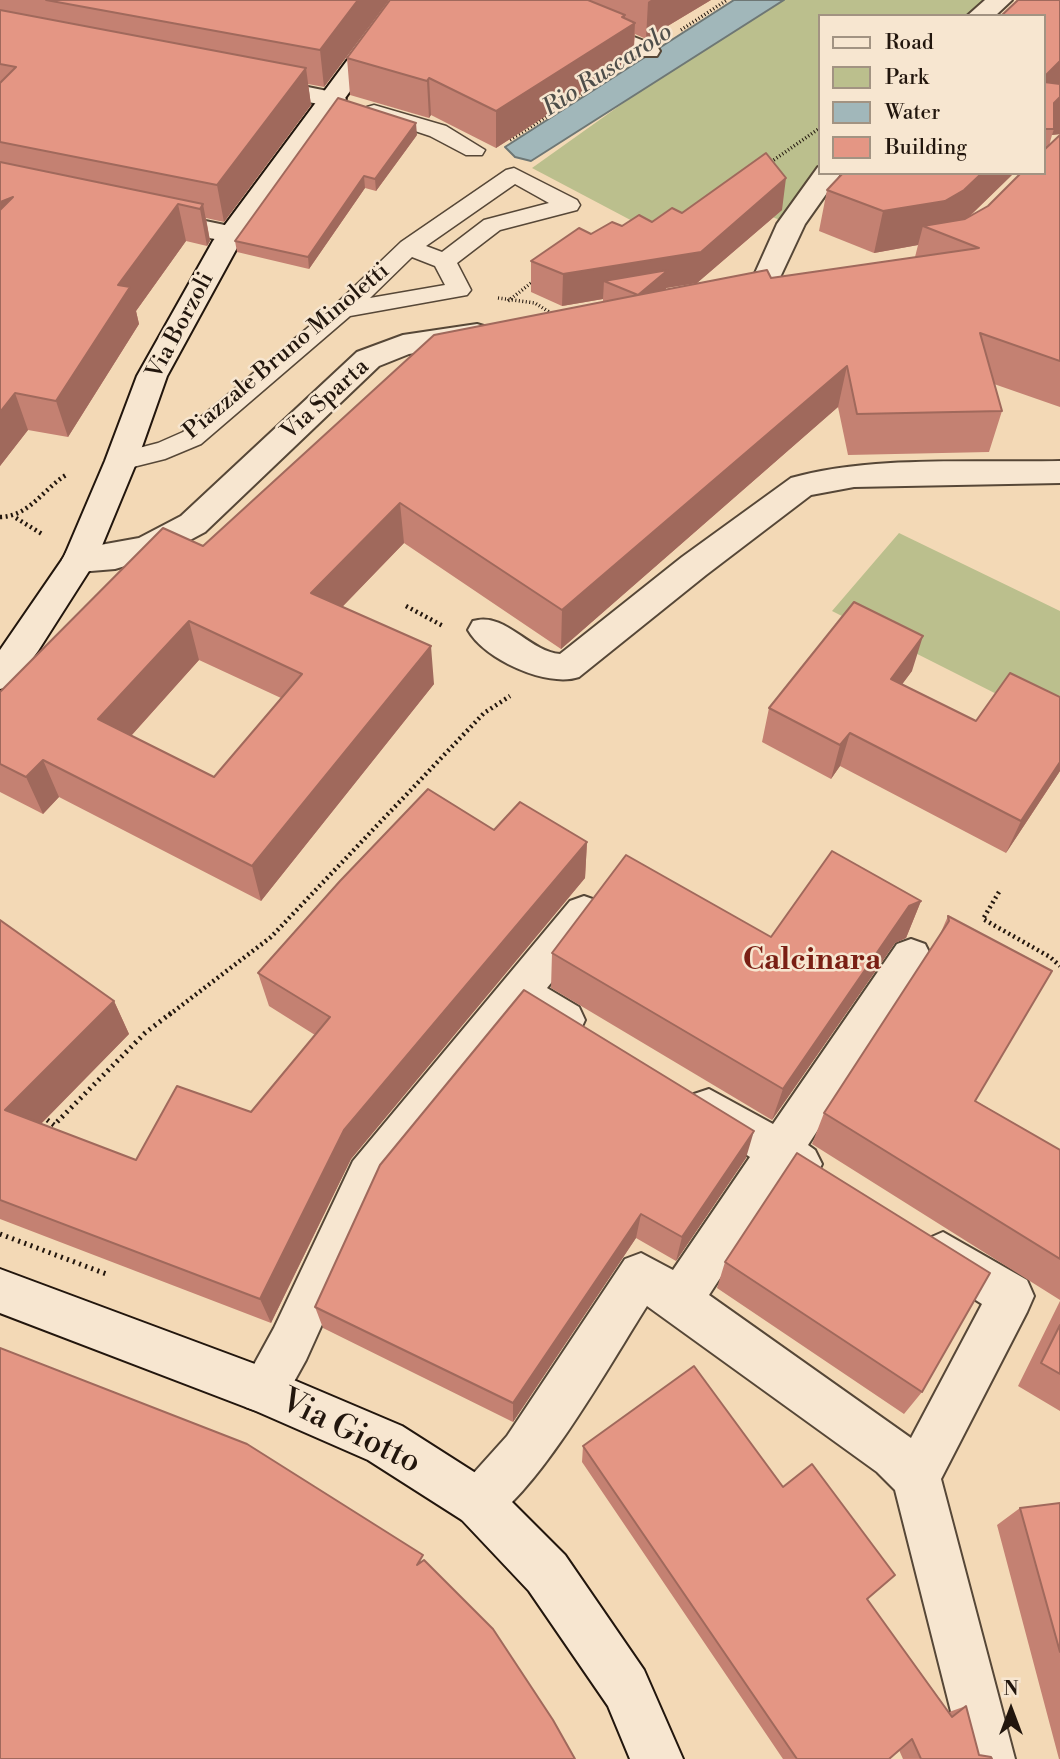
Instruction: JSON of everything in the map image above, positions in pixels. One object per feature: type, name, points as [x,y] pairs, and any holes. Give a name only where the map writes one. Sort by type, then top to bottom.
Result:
[{"type":"street","name":"Via Borzoli","points":[[0,676],[26,642],[79,560],[121,461],[152,376],[226,241],[404,0]]},
{"type":"street","points":[[982,14],[1000,0]]},
{"type":"street","points":[[530,2],[649,51]]},
{"type":"street","points":[[239,81],[333,99]]},
{"type":"street","points":[[765,282],[789,224],[826,175]]},
{"type":"street","points":[[130,214],[233,235]]},
{"type":"street","name":"Via Sparta","points":[[79,560],[115,557],[150,547],[193,524],[368,359],[403,345],[558,320]]},
{"type":"street","points":[[485,630],[536,663],[549,668],[567,668],[694,566],[802,486],[855,476],[1060,471]]},
{"type":"street","points":[[263,1391],[290,1344],[368,1175],[602,890]]},
{"type":"street","points":[[679,1301],[911,956]]},
{"type":"street","points":[[519,993],[602,1043]]},
{"type":"street","points":[[673,1086],[837,1187]]},
{"type":"street","points":[[907,1231],[1011,1296],[916,1477]]},
{"type":"street","points":[[479,1503],[524,1453],[641,1275],[894,1455],[916,1477],[989,1759]]},
{"type":"street","name":"Via Giotto","points":[[0,1291],[263,1391],[385,1443],[479,1503],[547,1573],[626,1688],[657,1759]]},
{"type":"lane","points":[[333,99],[438,131],[474,150]]},
{"type":"lane","name":"Piazzale Bruno Minoletti","points":[[121,461],[165,450],[191,438],[343,310],[409,247],[514,175],[569,205],[492,225],[444,261],[409,247]]},
{"type":"lane","points":[[343,310],[459,290],[444,261]]},
{"type":"path","points":[[474,150],[497,149],[727,0]]},
{"type":"path","points":[[766,165],[818,129]]},
{"type":"path","points":[[508,301],[541,276]]},
{"type":"path","points":[[524,300],[551,310],[558,320]]},
{"type":"path","points":[[0,517],[16,518],[26,512],[46,487],[77,470],[121,461]]},
{"type":"path","points":[[32,1108],[54,1125],[145,1033],[271,937],[484,713],[527,685],[567,668]]},
{"type":"path","points":[[999,892],[983,919],[1050,957],[1060,966]]},
{"type":"green space","points":[[768,0],[1006,0],[991,14],[818,14],[819,175],[789,224],[723,196],[657,234],[532,168]]},
{"type":"green space","points":[[899,533],[1060,611],[1060,726],[832,611]]},
{"type":"water","points":[[734,0],[784,0],[531,161],[515,157],[505,147]]},
{"type":"building","points":[[46,0],[358,0],[320,50]]},
{"type":"building","points":[[390,0],[588,0],[625,15],[622,17],[635,23],[496,111],[429,78],[427,81],[347,58]]},
{"type":"building","points":[[1018,0],[1060,0],[1060,61],[1046,75],[1046,14],[1003,14]]},
{"type":"building","points":[[0,10],[306,68],[217,185],[0,142],[0,83],[16,67],[0,64]]},
{"type":"building","points":[[1046,82],[1060,84],[1060,97],[1054,103],[1054,129],[1046,129]]},
{"type":"building","points":[[338,98],[416,123],[375,179],[364,176],[308,257],[235,241]]},
{"type":"building","points":[[1060,135],[1060,361],[980,333],[1002,411],[857,414],[847,366],[562,610],[400,503],[311,593],[431,646],[252,866],[43,760],[26,777],[0,764],[0,692],[163,528],[203,546],[434,335],[767,270],[771,278],[979,248],[923,226],[965,219],[988,206],[1019,175],[1046,175],[1046,148]],"holes":[[[189,621],[302,674],[214,777],[98,719]]]},
{"type":"building","points":[[766,153],[786,178],[701,252],[563,274],[531,261],[579,228],[591,234],[612,222],[622,226],[639,215],[652,222],[672,208],[682,213]]},
{"type":"building","points":[[0,162],[203,204],[200,209],[178,204],[118,285],[130,287],[56,401],[15,393],[0,412],[0,210],[13,197],[0,202]]},
{"type":"building","points":[[841,175],[980,175],[964,190],[945,201],[883,211],[827,190]]},
{"type":"building","points":[[668,270],[638,295],[604,281]]},
{"type":"building","points":[[854,602],[923,636],[891,679],[976,721],[1010,673],[1060,697],[1060,762],[1021,821],[850,733],[840,745],[769,708]]},
{"type":"building","points":[[428,789],[494,830],[520,802],[587,842],[344,1130],[260,1299],[0,1200],[0,920],[114,1001],[5,1110],[136,1160],[177,1086],[251,1112],[330,1017],[258,973],[340,881]]},
{"type":"building","points":[[832,851],[921,901],[909,906],[783,1089],[552,953],[626,855],[771,937]]},
{"type":"building","points":[[948,916],[1052,971],[975,1101],[1060,1150],[1060,1259],[824,1113],[949,921]]},
{"type":"building","points":[[524,990],[754,1131],[682,1237],[641,1214],[513,1403],[315,1307],[380,1165]]},
{"type":"building","points":[[797,1153],[990,1273],[922,1392],[725,1262]]},
{"type":"building","points":[[1060,1325],[1060,1374],[1041,1363]]},
{"type":"building","points":[[0,1348],[247,1444],[423,1555],[417,1565],[424,1560],[493,1629],[553,1720],[575,1759],[0,1759]]},
{"type":"building","points":[[694,1366],[783,1487],[812,1464],[895,1575],[867,1599],[952,1717],[966,1706],[979,1755],[992,1759],[921,1759],[912,1739],[889,1759],[797,1759],[583,1446]]},
{"type":"building","points":[[1060,1503],[1060,1652],[1020,1508]]},
{"type":"district","name":"Calcinara","points":[[812,962]]},
{"type":"water label","name":"Rio Ruscarolo","points":[[608,71]]}]
